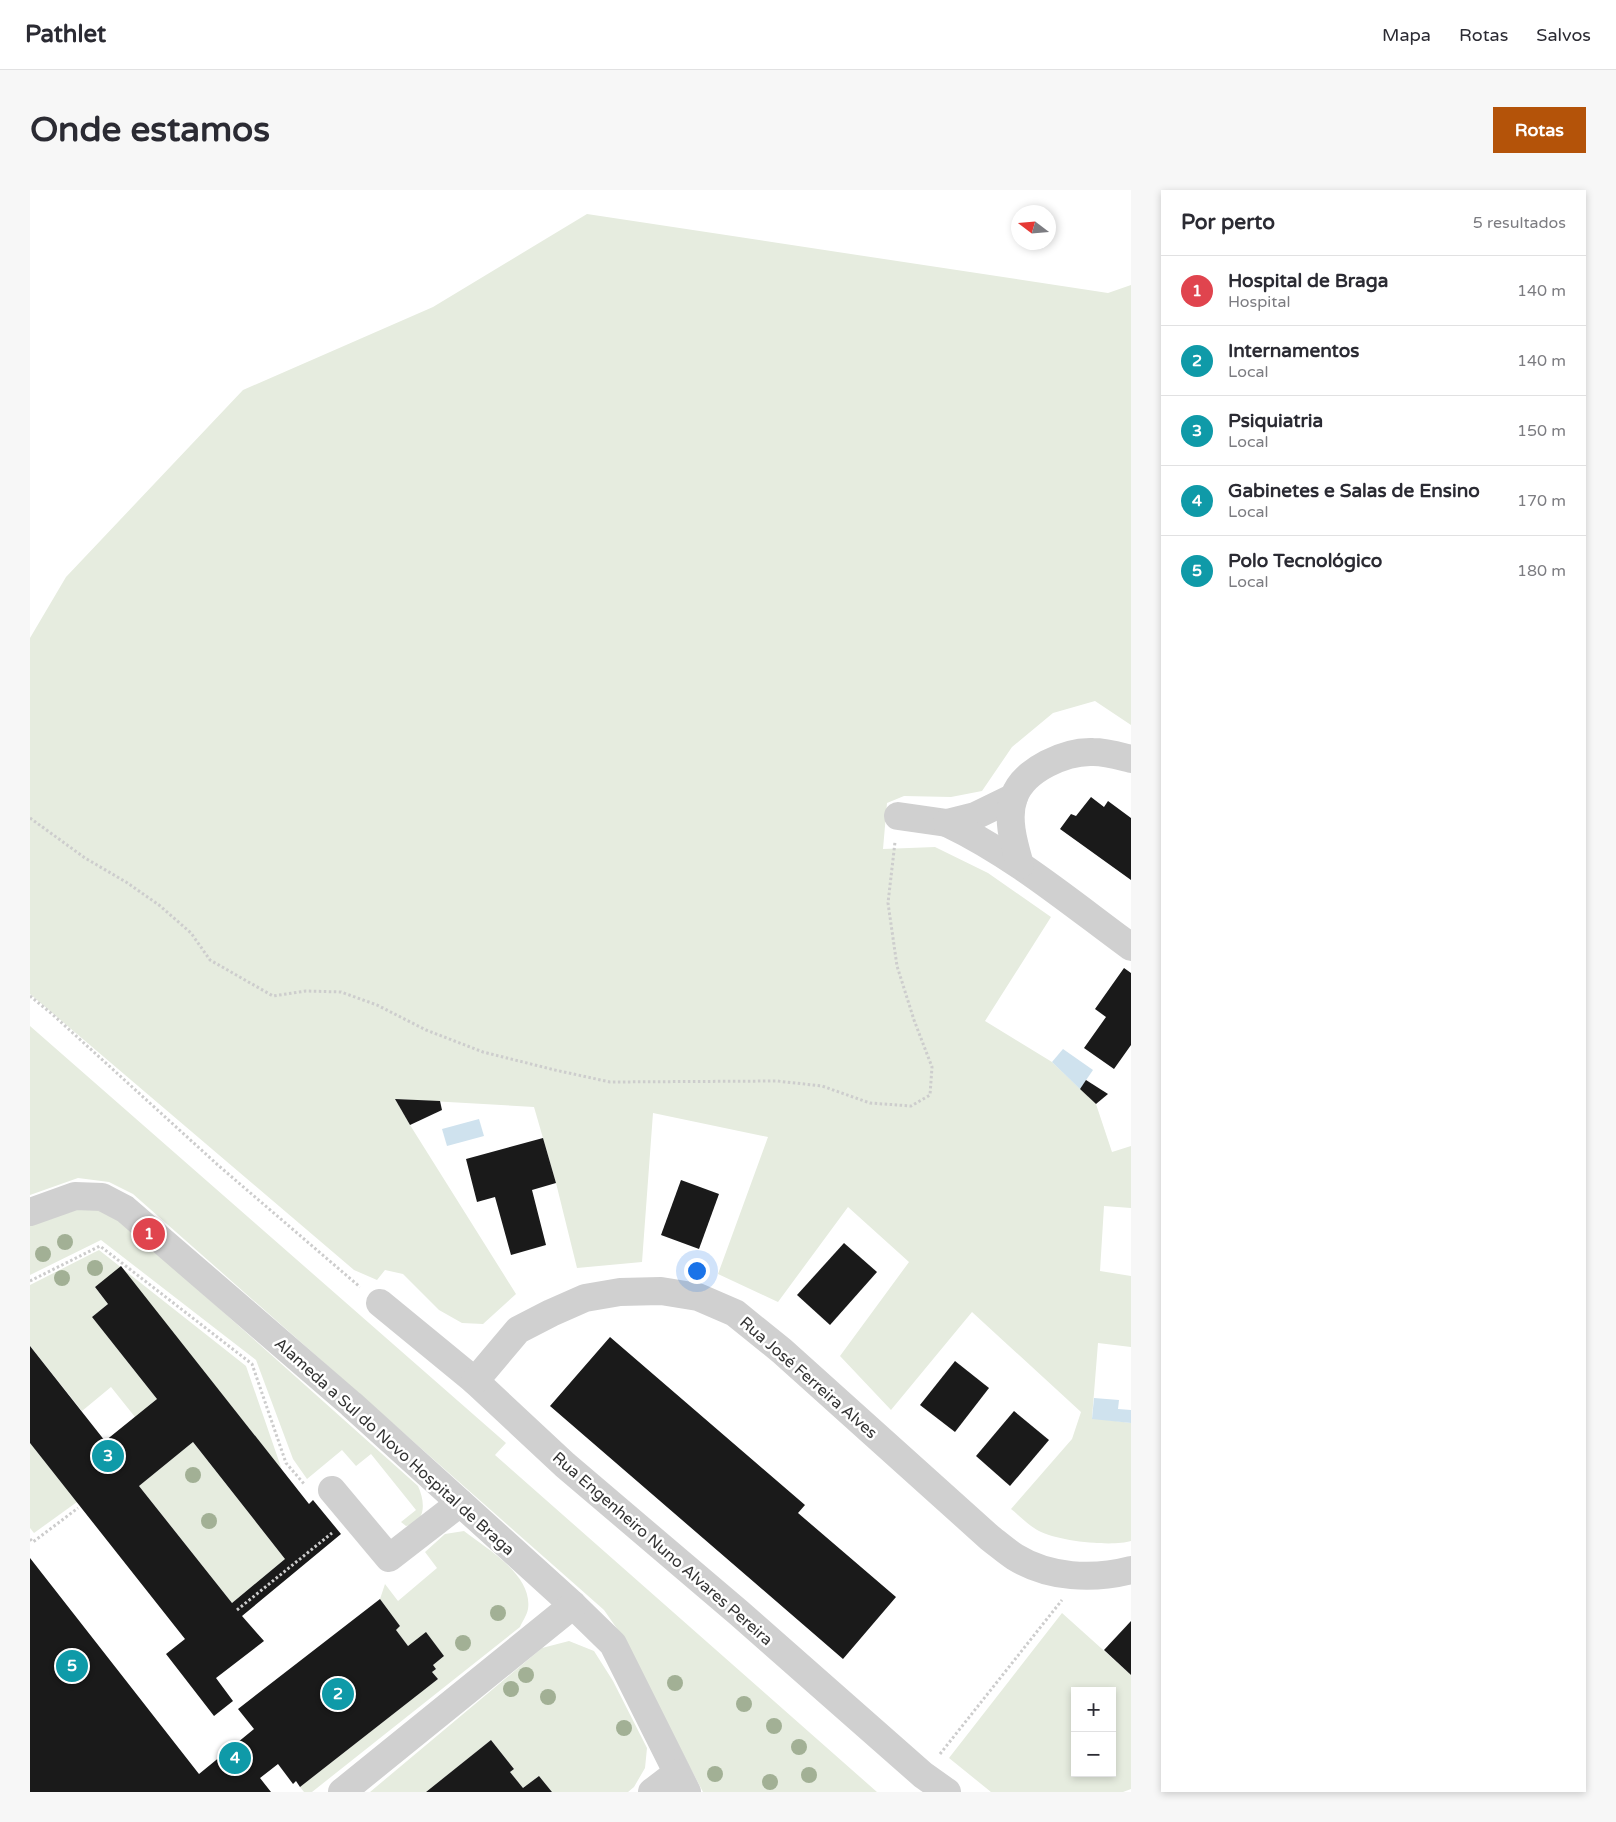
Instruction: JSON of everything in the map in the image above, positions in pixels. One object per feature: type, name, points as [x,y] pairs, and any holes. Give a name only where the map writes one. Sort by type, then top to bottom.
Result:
[{"type":"street","points":[[1020,865],[1013,840],[1011,818],[1014,797],[1023,782],[1038,769],[1055,759],[1072,754],[1092,752],[1113,754],[1131,759]]},
{"type":"street","points":[[947,823],[975,816],[1014,797]]},
{"type":"street","points":[[898,816],[947,823],[973,835],[1020,865],[1131,947]]},
{"type":"street","name":"Alameda a Sul do Novo Hospital de Braga","points":[[30,1212],[75,1196],[102,1197],[125,1209],[351,1404],[573,1605],[613,1644],[682,1782]]},
{"type":"street","name":"Rua José Ferreira Alves","points":[[475,1381],[518,1330],[585,1298],[620,1292],[661,1291],[698,1297],[735,1313],[782,1351],[990,1538],[1015,1557],[1043,1570],[1081,1576],[1111,1575],[1131,1570]]},
{"type":"street","name":"Rua Engenheiro Nuno Alvares Pereira","points":[[380,1303],[475,1381],[566,1465],[739,1613],[923,1775],[947,1792]]},
{"type":"street","points":[[321,1491],[390,1558],[460,1503]]},
{"type":"street","points":[[342,1792],[573,1605]]},
{"type":"street","points":[[652,1792],[682,1782]]},
{"type":"path","points":[[30,818],[85,858],[126,882],[159,905],[191,933],[210,960],[273,996],[306,991],[341,992],[377,1005],[426,1030],[483,1052],[610,1082],[777,1082],[822,1086],[870,1103],[911,1106],[930,1095],[932,1067],[914,1020],[898,966],[888,903],[898,816]]},
{"type":"path","points":[[30,996],[219,1166],[380,1303]]},
{"type":"path","points":[[30,1281],[100,1246],[252,1364],[286,1464],[321,1491]]},
{"type":"path","points":[[30,1539],[33,1542],[78,1508]]},
{"type":"path","points":[[237,1610],[332,1532]]},
{"type":"path","points":[[923,1775],[1081,1576]]},
{"type":"shaded area","points":[[587,214],[1108,293],[1131,285],[1131,725],[1095,701],[1053,713],[1012,747],[982,791],[951,797],[904,796],[887,803],[883,849],[935,847],[988,873],[1051,917],[985,1021],[1052,1062],[1096,1104],[1112,1152],[1131,1146],[1131,1208],[1104,1206],[1100,1271],[1131,1276],[1131,1347],[1098,1343],[1092,1418],[1131,1423],[1131,1541],[1098,1543],[1058,1538],[1035,1529],[1011,1509],[1072,1439],[1081,1412],[972,1312],[891,1410],[840,1356],[909,1262],[848,1207],[778,1302],[718,1274],[768,1137],[653,1113],[642,1262],[577,1268],[556,1183],[534,1107],[395,1099],[516,1294],[483,1324],[462,1323],[439,1310],[403,1274],[385,1270],[377,1280],[354,1270],[30,994],[30,638],[66,577],[243,390],[433,307]]},
{"type":"shaded area","points":[[30,1026],[506,1443],[495,1455],[877,1792],[703,1792],[618,1630],[604,1610],[133,1194],[109,1182],[78,1178],[30,1195]]},
{"type":"shaded area","points":[[76,1207],[99,1209],[119,1219],[418,1486],[423,1510],[418,1520],[406,1526],[401,1522],[416,1510],[371,1454],[356,1466],[342,1450],[307,1479],[293,1459],[256,1360],[101,1240],[30,1275],[30,1224]]},
{"type":"shaded area","points":[[99,1250],[121,1267],[95,1287],[108,1304],[92,1317],[157,1399],[135,1417],[111,1387],[82,1411],[30,1346],[30,1285]]},
{"type":"shaded area","points":[[122,1268],[246,1366],[282,1470]]},
{"type":"shaded area","points":[[193,1442],[285,1559],[232,1603],[139,1486]]},
{"type":"shaded area","points":[[30,1443],[77,1502],[34,1533],[30,1528]]},
{"type":"shaded area","points":[[464,1531],[506,1564],[523,1585],[528,1597],[528,1609],[520,1627],[312,1792],[304,1792],[300,1787],[438,1679],[432,1672],[436,1669],[433,1665],[444,1656],[426,1633],[408,1646],[396,1630],[400,1626],[380,1599],[385,1584],[398,1601],[437,1568],[425,1552],[445,1534]]},
{"type":"shaded area","points":[[1062,1613],[1131,1675],[1131,1789],[1123,1792],[991,1792],[949,1758]]},
{"type":"shaded area","points":[[569,1641],[594,1651],[613,1681],[647,1748],[645,1768],[634,1787],[628,1792],[552,1792],[539,1776],[523,1788],[510,1772],[514,1769],[491,1740],[426,1792],[370,1792],[542,1648]]},
{"type":"water","points":[[1063,1049],[1093,1070],[1080,1089],[1052,1062]]},
{"type":"water","points":[[479,1119],[484,1136],[447,1146],[442,1129]]},
{"type":"water","points":[[1094,1398],[1119,1400],[1118,1409],[1131,1410],[1131,1423],[1092,1419]]},
{"type":"building","points":[[1091,797],[1104,807],[1108,801],[1131,818],[1131,880],[1060,829],[1071,814],[1076,816]]},
{"type":"building","points":[[1124,968],[1131,973],[1131,1045],[1114,1069],[1084,1048],[1106,1017],[1095,1009]]},
{"type":"building","points":[[1086,1080],[1108,1094],[1096,1104],[1080,1089]]},
{"type":"building","points":[[395,1099],[440,1101],[442,1110],[410,1125]]},
{"type":"building","points":[[543,1138],[556,1183],[532,1190],[546,1245],[511,1255],[495,1197],[477,1202],[466,1159]]},
{"type":"building","points":[[681,1180],[719,1194],[699,1249],[661,1235]]},
{"type":"building","points":[[844,1243],[877,1272],[830,1325],[797,1295]]},
{"type":"building","points":[[121,1266],[309,1504],[313,1500],[341,1534],[242,1616],[264,1641],[216,1678],[233,1701],[214,1716],[166,1654],[185,1639],[30,1443],[30,1346],[105,1441],[157,1399],[92,1317],[108,1304],[95,1287]],"holes":[[[193,1442],[285,1559],[232,1603],[139,1486]]]},
{"type":"building","points":[[610,1337],[805,1505],[798,1513],[896,1597],[843,1659],[550,1406]]},
{"type":"building","points":[[955,1361],[989,1388],[955,1432],[920,1405]]},
{"type":"building","points":[[1014,1411],[1049,1440],[1010,1486],[976,1456]]},
{"type":"building","points":[[30,1558],[199,1774],[254,1729],[238,1709],[380,1599],[400,1626],[396,1630],[408,1646],[426,1632],[444,1656],[433,1665],[436,1669],[432,1672],[438,1679],[300,1787],[296,1781],[293,1784],[278,1764],[260,1778],[271,1792],[30,1792]]},
{"type":"building","points":[[1131,1621],[1131,1675],[1104,1650]]},
{"type":"building","points":[[491,1740],[514,1769],[510,1772],[523,1788],[539,1776],[552,1792],[426,1792]]},
{"type":"place","name":"Hospital de Braga","points":[[149,1234]]},
{"type":"place","name":"Psiquiatria","points":[[108,1456]]},
{"type":"place","name":"Polo Tecnológico","points":[[72,1666]]},
{"type":"place","name":"Internamentos","points":[[338,1694]]},
{"type":"place","name":"Gabinetes e Salas de Ensino","points":[[235,1758]]}]
